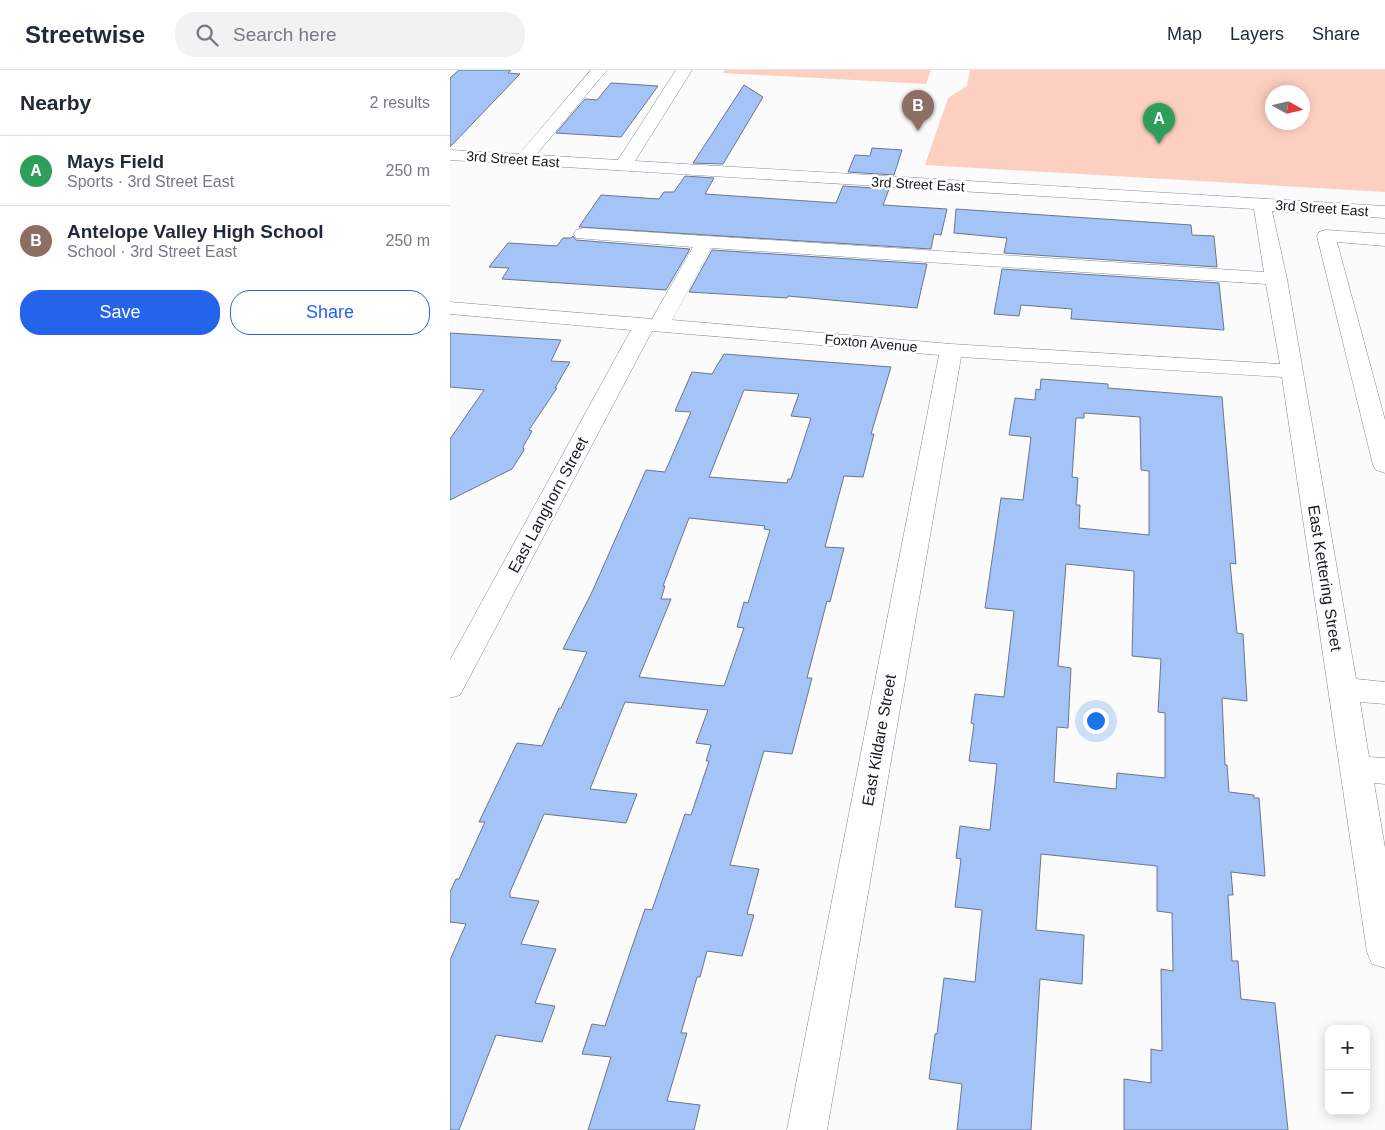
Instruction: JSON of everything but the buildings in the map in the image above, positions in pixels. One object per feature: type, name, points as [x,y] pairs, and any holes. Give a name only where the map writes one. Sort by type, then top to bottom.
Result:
[{"type":"street","points":[[523,160],[599,70]]},
{"type":"street","points":[[622,166],[684,70]]},
{"type":"street","name":"3rd Street East","points":[[450,156],[1385,212]]},
{"type":"street","name":"East Kettering Street","points":[[1262,204],[1292,371],[1354,768],[1385,952]]},
{"type":"street","points":[[583,234],[1276,279]]},
{"type":"street","points":[[1385,240],[1326,236],[1385,465]]},
{"type":"street","name":"East Langhorn Street","points":[[450,687],[652,324],[705,242]]},
{"type":"street","name":"Foxton Avenue","points":[[450,308],[951,350],[1292,371]]},
{"type":"street","name":"East Kildare Street","points":[[807,1130],[951,350]]},
{"type":"street","points":[[1342,689],[1385,693]]},
{"type":"street","points":[[1354,768],[1385,771]]},
{"type":"shaded area","points":[[725,70],[931,70],[926,84],[723,73]]},
{"type":"shaded area","points":[[970,70],[1385,70],[1385,192],[925,165],[948,98],[967,86]]},
{"type":"place","name":"Antelope Valley High School","points":[[918,131]]},
{"type":"place","name":"Mays Field","points":[[1159,144]]}]
